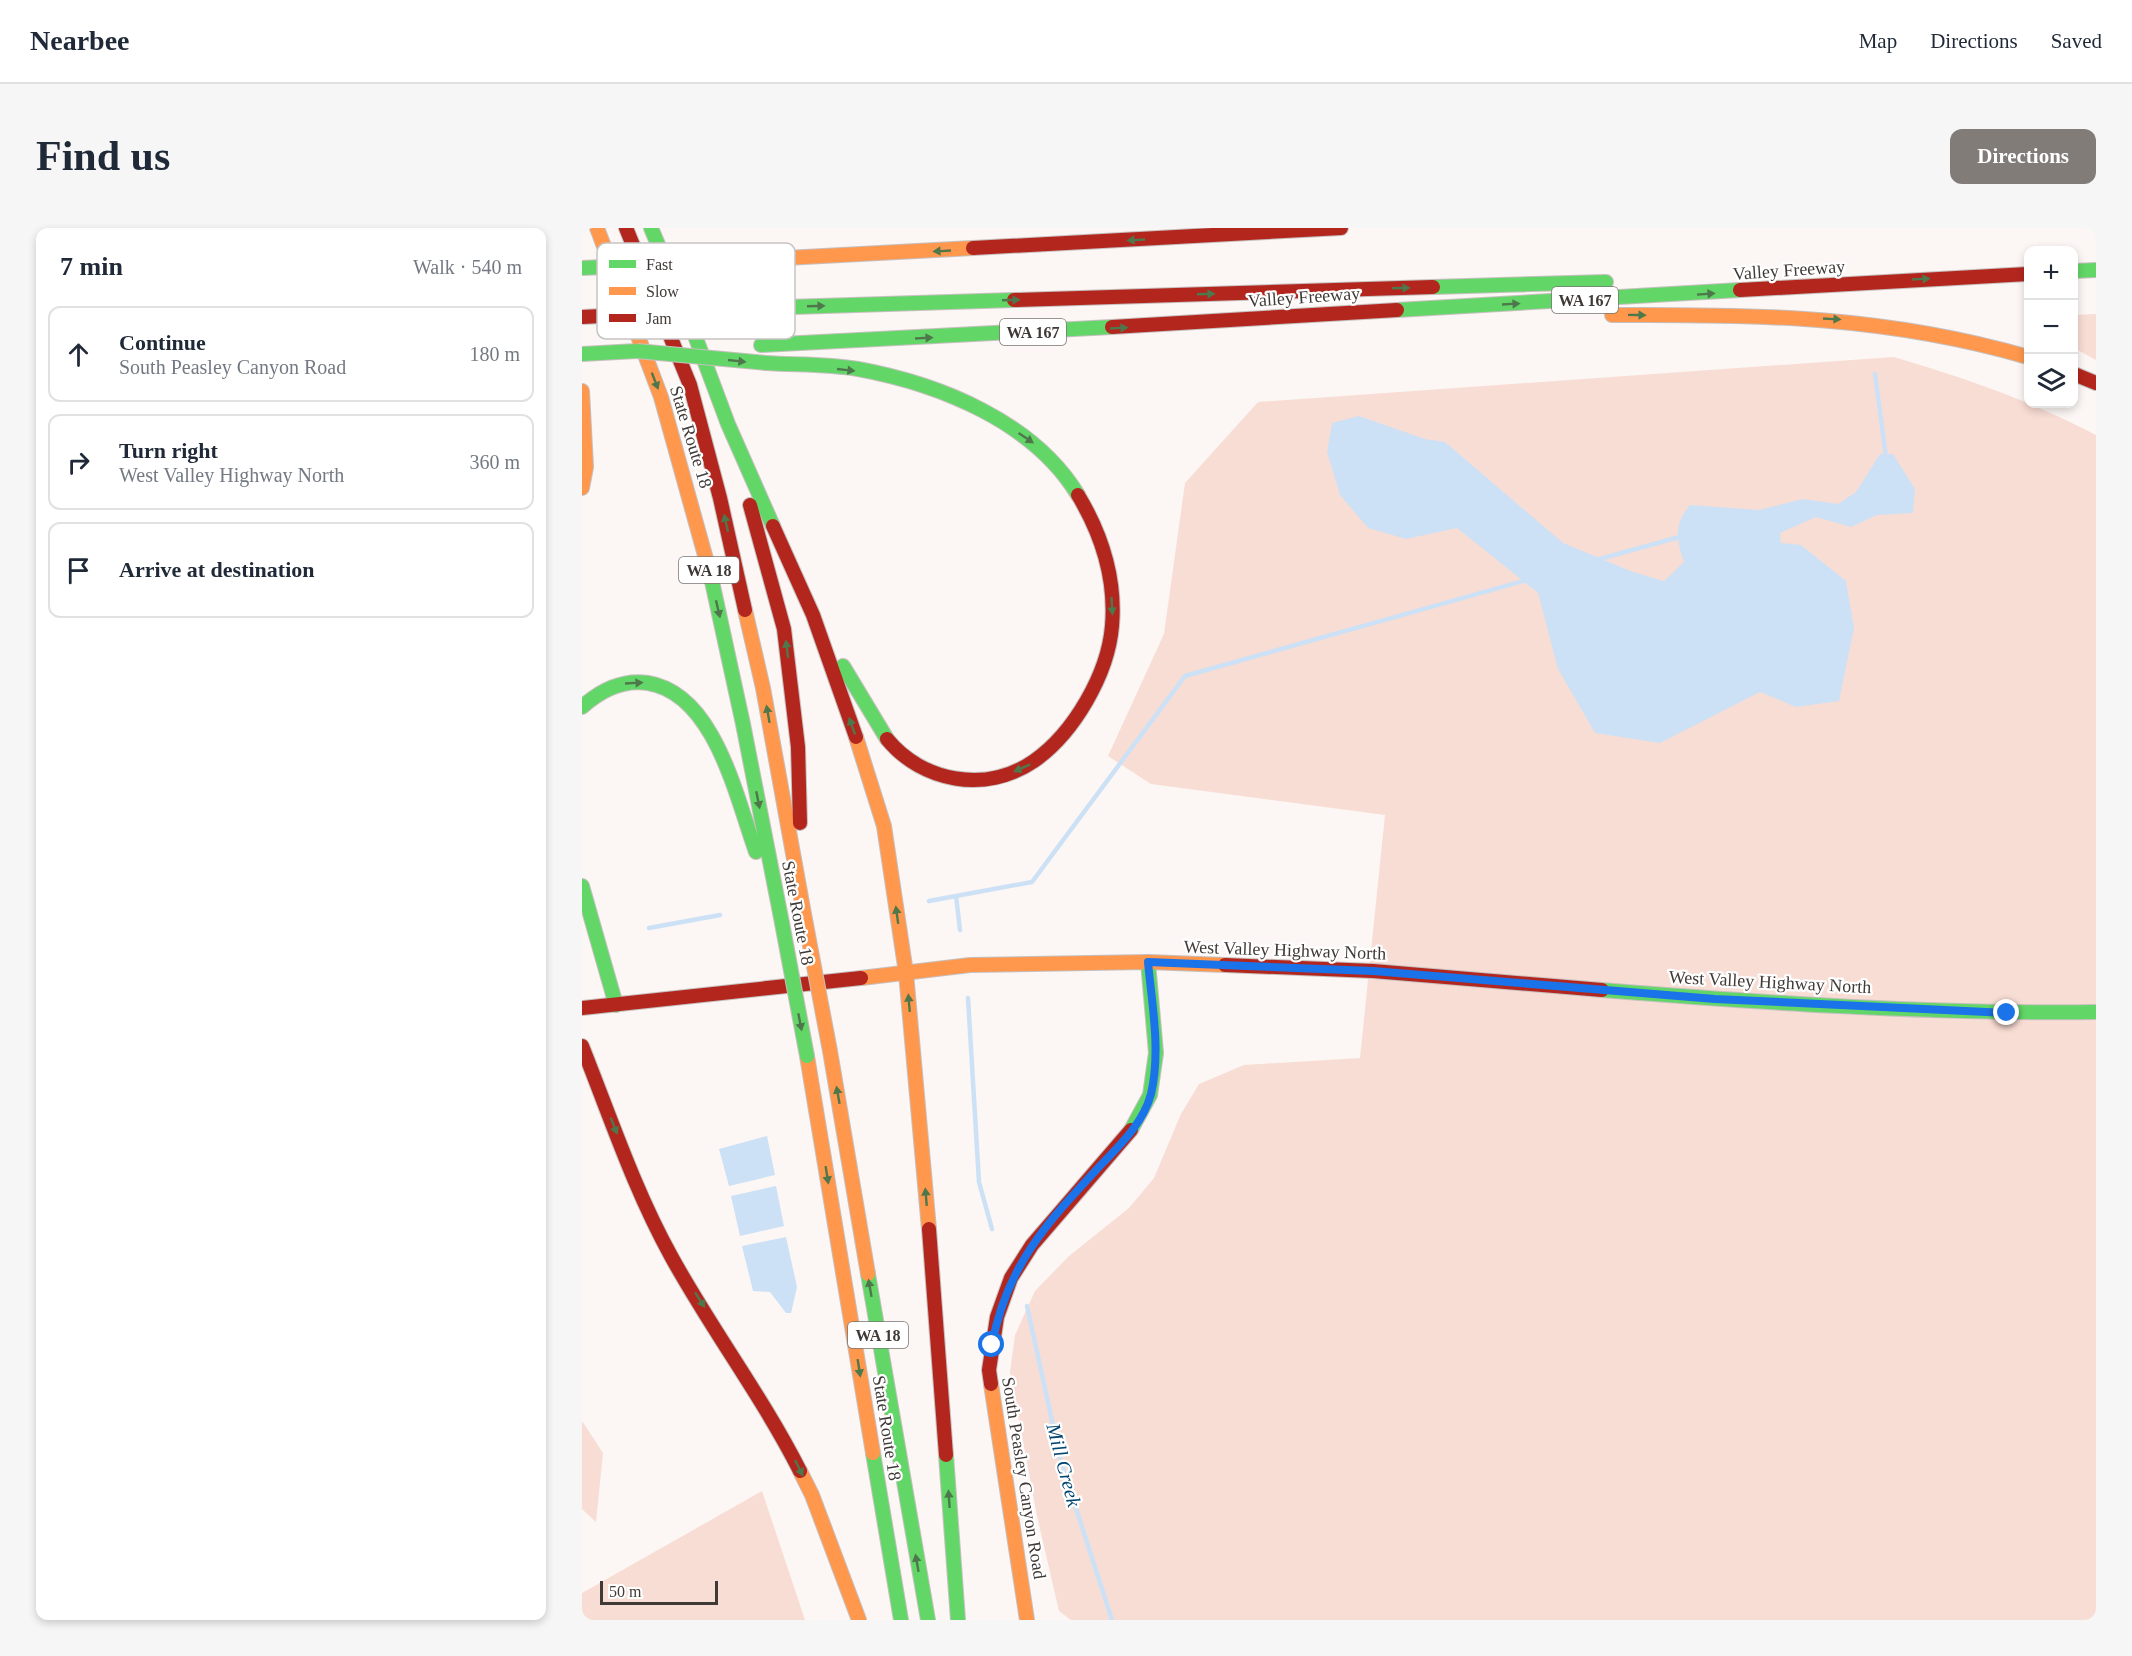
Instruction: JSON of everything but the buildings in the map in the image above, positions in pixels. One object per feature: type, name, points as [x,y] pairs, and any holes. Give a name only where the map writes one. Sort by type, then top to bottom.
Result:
[{"type":"main road","name":"State Route 18","points":[[597,228],[603,243]]},
{"type":"main road","name":"State Route 18","points":[[626,228],[632,243]]},
{"type":"main road","points":[[651,228],[657,243]]},
{"type":"main road","points":[[795,257],[1341,228]]},
{"type":"main road","points":[[582,268],[597,267]]},
{"type":"main road","points":[[2078,271],[2096,270]]},
{"type":"main road","points":[[1688,279],[1820,274],[1863,282]]},
{"type":"main road","name":"Valley Freeway","points":[[582,354],[1124,328],[1306,314],[1686,295],[1863,282],[2024,274]]},
{"type":"main road","points":[[795,307],[1617,281]]},
{"type":"main road","points":[[1306,314],[1549,315]]},
{"type":"main road","points":[[1597,315],[1859,320],[1943,334],[2024,356]]},
{"type":"main road","points":[[582,318],[597,317]]},
{"type":"main road","name":"State Route 18","points":[[639,339],[661,396],[697,520],[740,701],[807,1056],[901,1620]]},
{"type":"main road","name":"State Route 18","points":[[671,339],[690,385],[720,498],[764,688],[830,1051],[928,1620]]},
{"type":"main road","points":[[696,339],[728,424],[813,615],[866,763],[884,826],[906,973],[931,1256],[958,1620]]},
{"type":"main road","points":[[637,351],[869,372],[974,408],[1002,422],[1042,449],[1083,502],[1108,565],[1112,627],[1105,657],[1084,703],[1056,744],[1034,763],[1013,772],[991,778],[953,780],[918,767],[903,757],[880,729],[813,615]]},
{"type":"main road","points":[[2078,376],[2096,383]]},
{"type":"main road","points":[[582,391],[584,472],[582,488]]},
{"type":"main road","points":[[728,424],[784,629],[798,758],[801,813],[798,874]]},
{"type":"main road","points":[[582,707],[593,696],[628,682],[664,687],[694,706],[712,734],[782,923]]},
{"type":"main road","points":[[582,886],[616,1005]]},
{"type":"main road","name":"West Valley Highway North","points":[[582,1008],[755,992],[906,973],[1023,963],[1148,962],[1373,971],[1715,999],[2007,1013],[2096,1012]]},
{"type":"main road","name":"South Peasley Canyon Road","points":[[1028,1620],[989,1370],[997,1317],[1011,1278],[1032,1245],[1127,1138],[1150,1095],[1156,1053],[1148,962]]},
{"type":"main road","points":[[582,1046],[637,1186],[671,1256],[782,1435],[812,1495],[839,1560],[859,1620]]},
{"type":"shaded area","points":[[2096,314],[2096,360],[2078,350],[2078,315]]},
{"type":"shaded area","points":[[1894,357],[1997,391],[2024,402],[2024,408],[2040,408],[2096,435],[2096,1620],[1071,1620],[1059,1611],[1037,1516],[1010,1372],[1015,1335],[1035,1291],[1069,1256],[1129,1208],[1154,1178],[1181,1114],[1199,1084],[1244,1065],[1360,1058],[1385,815],[1151,784],[1108,756],[1164,634],[1185,483],[1258,402]]},
{"type":"shaded area","points":[[582,1421],[603,1453],[596,1522],[582,1509]]},
{"type":"shaded area","points":[[762,1491],[805,1620],[582,1620],[582,1593]]},
{"type":"water","points":[[1359,416],[1425,439],[1445,442],[1563,543],[1633,572],[1664,581],[1684,562],[1678,532],[1681,519],[1690,505],[1759,510],[1803,499],[1838,504],[1856,492],[1880,454],[1893,454],[1915,489],[1913,513],[1877,515],[1851,527],[1816,517],[1780,533],[1781,543],[1801,545],[1846,581],[1854,628],[1839,701],[1796,707],[1760,692],[1660,743],[1595,733],[1558,669],[1538,593],[1457,528],[1406,539],[1368,528],[1340,495],[1327,452],[1332,423]]},
{"type":"water","points":[[767,1136],[775,1175],[729,1186],[719,1149]]},
{"type":"water","points":[[776,1186],[784,1226],[740,1236],[731,1196]]},
{"type":"water","points":[[786,1237],[797,1287],[791,1313],[786,1313],[770,1292],[753,1291],[742,1246]]},
{"type":"waterway","points":[[1875,374],[1886,457]]},
{"type":"waterway","points":[[1596,560],[1683,536]]},
{"type":"waterway","points":[[929,901],[1032,882],[1185,676],[1527,580]]},
{"type":"waterway","name":"Mill Creek","points":[[956,896],[960,930]]},
{"type":"waterway","points":[[649,928],[720,915]]},
{"type":"waterway","name":"Mill Creek","points":[[968,998],[979,1182],[992,1229]]},
{"type":"waterway","name":"Mill Creek","points":[[1027,1306],[1061,1462],[1112,1620]]},
{"type":"traffic: fast","points":[[651,228],[657,243]]},
{"type":"traffic: fast","points":[[582,268],[597,267]]},
{"type":"traffic: fast","points":[[2078,271],[2096,270]]},
{"type":"traffic: fast","points":[[1433,287],[1606,282]]},
{"type":"traffic: fast","points":[[1397,310],[1740,290]]},
{"type":"traffic: fast","points":[[795,307],[1014,300]]},
{"type":"traffic: fast","points":[[761,345],[1112,327]]},
{"type":"traffic: fast","points":[[696,339],[728,424],[773,526]]},
{"type":"traffic: fast","points":[[582,354],[637,351]]},
{"type":"traffic: fast","points":[[637,351],[766,363]]},
{"type":"traffic: fast","points":[[766,363],[858,369],[921,385],[952,396],[1011,427],[1037,447],[1059,469],[1078,495]]},
{"type":"traffic: fast","points":[[711,577],[782,923]]},
{"type":"traffic: fast","points":[[843,666],[887,739]]},
{"type":"traffic: fast","points":[[582,707],[612,687],[638,682],[671,691],[690,706],[720,751],[756,852]]},
{"type":"traffic: fast","points":[[582,886],[616,1005]]},
{"type":"traffic: fast","points":[[782,923],[807,1056]]},
{"type":"traffic: fast","points":[[1131,1130],[1150,1095],[1156,1053],[1148,962]]},
{"type":"traffic: fast","points":[[1602,990],[1849,1007],[2096,1012]]},
{"type":"traffic: fast","points":[[868,1274],[928,1620]]},
{"type":"traffic: fast","points":[[873,1453],[901,1620]]},
{"type":"traffic: fast","points":[[946,1455],[958,1620]]},
{"type":"traffic: slow","points":[[597,228],[603,243]]},
{"type":"traffic: slow","points":[[795,258],[973,248]]},
{"type":"traffic: slow","points":[[1612,315],[1718,315],[1873,325],[1976,343],[2024,356]]},
{"type":"traffic: slow","points":[[639,339],[661,397],[711,577]]},
{"type":"traffic: slow","points":[[582,391],[586,467],[582,488]]},
{"type":"traffic: slow","points":[[745,610],[763,688],[804,914]]},
{"type":"traffic: slow","points":[[856,737],[884,826],[906,973],[929,1229]]},
{"type":"traffic: slow","points":[[804,914],[830,1051]]},
{"type":"traffic: slow","points":[[861,978],[970,965],[1148,962],[1225,965]]},
{"type":"traffic: slow","points":[[830,1051],[868,1274]]},
{"type":"traffic: slow","points":[[807,1056],[873,1453]]},
{"type":"traffic: slow","points":[[991,1384],[1027,1620]]},
{"type":"traffic: slow","points":[[800,1471],[812,1495],[859,1620]]},
{"type":"traffic: jam","points":[[626,228],[632,243]]},
{"type":"traffic: jam","points":[[973,248],[1341,228]]},
{"type":"traffic: jam","points":[[1740,290],[2024,274]]},
{"type":"traffic: jam","points":[[1014,300],[1433,287]]},
{"type":"traffic: jam","points":[[1112,327],[1397,310]]},
{"type":"traffic: jam","points":[[582,317],[597,316]]},
{"type":"traffic: jam","points":[[671,339],[690,385],[720,498],[745,610]]},
{"type":"traffic: jam","points":[[2078,376],[2096,383]]},
{"type":"traffic: jam","points":[[887,739],[901,754],[936,774],[956,779],[996,778],[1034,761],[1049,749],[1075,719],[1104,663],[1109,644],[1113,609],[1112,591],[1105,558],[1094,526],[1078,495]]},
{"type":"traffic: jam","points":[[750,505],[784,629],[798,747],[800,823]]},
{"type":"traffic: jam","points":[[773,526],[813,615],[856,737]]},
{"type":"traffic: jam","points":[[1225,965],[1373,971],[1602,990]]},
{"type":"traffic: jam","points":[[582,1008],[861,978]]},
{"type":"traffic: jam","points":[[582,1046],[634,1179],[658,1231],[686,1283],[769,1416],[800,1471]]},
{"type":"traffic: jam","points":[[991,1384],[989,1370],[997,1317],[1011,1278],[1032,1245],[1131,1130]]},
{"type":"traffic: jam","points":[[929,1229],[946,1455]]},
{"type":"route","points":[[992,1345],[997,1317],[1011,1278],[1032,1245],[1060,1210],[1127,1138],[1139,1120],[1150,1095],[1156,1053],[1148,962],[1373,971],[1715,999],[2007,1013]]}]
